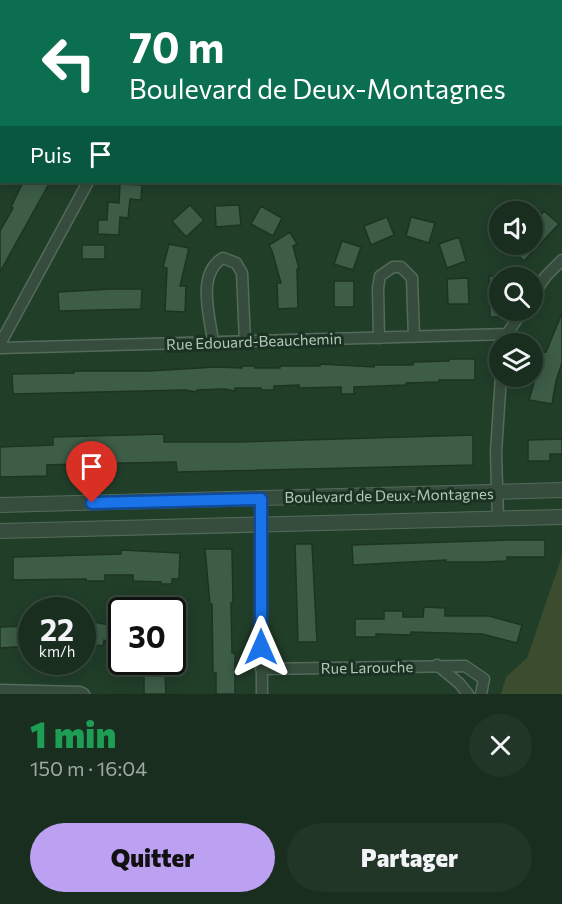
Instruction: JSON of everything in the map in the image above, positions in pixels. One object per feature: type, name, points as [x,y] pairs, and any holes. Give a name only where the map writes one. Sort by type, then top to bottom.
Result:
[{"type":"street","points":[[0,346],[87,183]]},
{"type":"street","points":[[213,342],[206,283],[213,264],[223,258],[236,263],[242,273],[245,341]]},
{"type":"street","points":[[543,280],[562,260]]},
{"type":"street","points":[[379,338],[378,288],[380,276],[393,267],[401,267],[412,278],[414,337]]},
{"type":"street","name":"Rue Edouard-Beauchemin","points":[[0,346],[414,337],[489,339]]},
{"type":"street","points":[[498,519],[496,452],[500,387]]},
{"type":"street","name":"Boulevard de Deux-Montagnes","points":[[0,505],[562,490]]},
{"type":"street","points":[[261,499],[262,694]]},
{"type":"street","name":"Boulevard de Deux-Montagnes","points":[[0,531],[562,517]]},
{"type":"street","points":[[436,665],[459,683],[468,694]]},
{"type":"street","name":"Rue Larouche","points":[[261,669],[465,666],[484,679],[481,694]]},
{"type":"street","points":[[0,690],[27,689],[84,694]]},
{"type":"green space","points":[[562,556],[562,694],[501,694],[506,677],[527,658]]},
{"type":"building","points":[[23,183],[49,183],[0,272],[0,231],[13,208],[11,207]]},
{"type":"building","points":[[120,184],[142,185],[141,200],[130,199],[128,218],[120,217],[119,235],[98,234],[98,220],[107,220],[108,202],[119,203]]},
{"type":"building","points":[[190,205],[204,220],[186,237],[172,221]]},
{"type":"building","points":[[239,205],[241,225],[216,227],[215,206]]},
{"type":"building","points":[[261,206],[282,218],[273,236],[251,224]]},
{"type":"building","points":[[543,212],[559,224],[543,241]]},
{"type":"building","points":[[387,217],[394,235],[371,245],[364,226]]},
{"type":"building","points":[[411,217],[435,223],[429,243],[406,236]]},
{"type":"building","points":[[290,232],[297,244],[293,246],[299,269],[297,269],[298,308],[278,309],[277,283],[281,283],[269,245]]},
{"type":"building","points":[[459,237],[466,261],[447,268],[439,244]]},
{"type":"building","points":[[342,241],[361,247],[353,270],[334,264]]},
{"type":"building","points":[[169,244],[189,248],[180,286],[186,286],[185,312],[165,311],[167,268],[163,267]]},
{"type":"building","points":[[82,245],[105,245],[105,259],[82,259]]},
{"type":"building","points":[[517,255],[530,255],[524,261]]},
{"type":"building","points":[[468,278],[469,304],[448,304],[447,279]]},
{"type":"building","points":[[334,281],[354,281],[354,307],[334,307]]},
{"type":"building","points":[[142,289],[141,309],[59,311],[58,292]]},
{"type":"building","points":[[562,313],[562,363],[552,404],[529,400],[533,387],[543,387],[543,351],[546,352]]},
{"type":"building","points":[[449,359],[475,359],[475,380],[439,380],[439,382],[406,383],[406,385],[354,387],[354,394],[341,394],[341,387],[299,388],[299,385],[274,386],[274,390],[235,388],[235,391],[224,389],[197,390],[197,392],[185,390],[13,394],[12,374],[242,368],[242,366],[280,368],[280,366],[320,366],[320,364],[374,367],[374,365],[413,365],[413,362],[449,361]]},
{"type":"building","points":[[164,434],[164,442],[473,435],[473,465],[177,472],[176,462],[74,464],[47,465],[47,476],[0,477],[0,447],[53,445],[53,437]]},
{"type":"building","points":[[562,439],[562,454],[550,454],[550,461],[528,461],[528,440]]},
{"type":"building","points":[[545,540],[545,557],[507,557],[507,561],[484,562],[446,562],[446,560],[353,565],[352,545]]},
{"type":"building","points":[[295,544],[312,544],[317,642],[298,642]]},
{"type":"building","points":[[205,549],[232,549],[232,653],[235,653],[235,694],[216,694],[216,673],[213,673],[212,604],[210,604]]},
{"type":"building","points":[[121,550],[180,553],[179,579],[172,579],[172,584],[133,581],[133,575],[105,575],[105,581],[13,580],[13,557],[121,554]]},
{"type":"building","points":[[424,607],[445,608],[445,616],[489,616],[522,625],[517,643],[482,634],[411,632],[411,635],[376,634],[376,637],[355,637],[355,619],[384,619],[384,611],[403,611],[403,617],[423,617]]},
{"type":"building","points":[[96,623],[108,625],[108,643],[104,640],[103,646],[96,645]]},
{"type":"building","points":[[18,626],[18,647],[0,648],[0,627]]},
{"type":"building","points":[[142,675],[165,675],[166,694],[144,694]]},
{"type":"route","points":[[92,503],[261,499],[261,647]]}]
